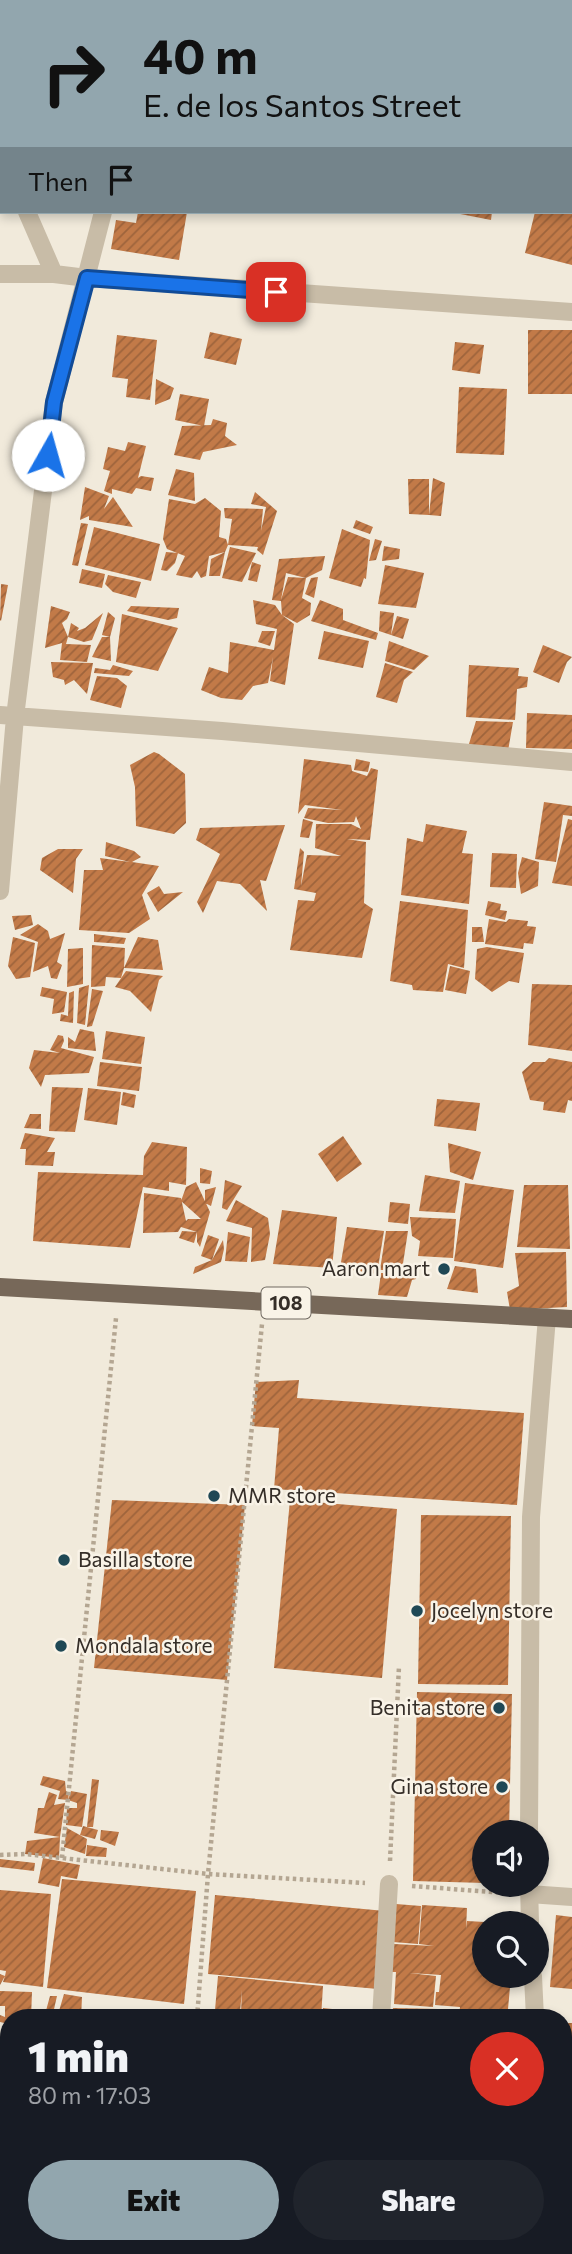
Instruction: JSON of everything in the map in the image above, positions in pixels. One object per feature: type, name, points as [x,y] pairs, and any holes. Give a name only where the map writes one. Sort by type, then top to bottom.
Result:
[{"type":"main road","name":"108","points":[[0,1287],[572,1319]]},
{"type":"street","points":[[28,214],[54,274]]},
{"type":"street","points":[[0,891],[7,716],[54,402],[103,214]]},
{"type":"street","points":[[0,274],[54,274],[572,312]]},
{"type":"street","points":[[7,716],[222,731],[572,762]]},
{"type":"street","points":[[529,1820],[531,1517],[547,1317]]},
{"type":"street","points":[[382,2009],[389,1884]]},
{"type":"street","points":[[549,1893],[572,1897]]},
{"type":"street","points":[[534,1988],[535,2009]]},
{"type":"path","points":[[62,1858],[118,1293]]},
{"type":"path","points":[[198,2009],[208,1874],[264,1302]]},
{"type":"path","points":[[389,1884],[400,1666]]},
{"type":"path","points":[[0,1855],[25,1854],[208,1874],[472,1888]]},
{"type":"building","points":[[138,214],[187,214],[179,260],[111,249],[116,220],[136,223]]},
{"type":"building","points":[[460,214],[492,214],[491,220]]},
{"type":"building","points":[[535,214],[572,214],[572,265],[525,253]]},
{"type":"building","points":[[528,330],[572,330],[572,394],[528,394]]},
{"type":"building","points":[[210,332],[242,339],[236,365],[204,358]]},
{"type":"building","points":[[117,335],[157,340],[150,400],[126,397],[128,379],[112,377]]},
{"type":"building","points":[[455,342],[484,345],[480,374],[452,370]]},
{"type":"building","points":[[156,379],[174,388],[170,399],[155,405]]},
{"type":"building","points":[[459,387],[507,389],[504,455],[456,453]]},
{"type":"building","points":[[180,394],[209,399],[204,426],[175,420]]},
{"type":"building","points":[[213,419],[227,423],[225,436],[237,445],[203,452],[200,460],[174,455],[182,426],[211,425]]},
{"type":"building","points":[[128,442],[146,446],[138,478],[154,478],[151,491],[136,488],[132,494],[112,489],[112,494],[104,491],[110,471],[103,469],[108,447],[125,451]]},
{"type":"building","points":[[176,469],[194,473],[195,501],[168,495]]},
{"type":"building","points":[[433,478],[445,483],[441,516],[429,515]]},
{"type":"building","points":[[408,479],[429,479],[429,515],[409,514]]},
{"type":"building","points":[[85,487],[109,496],[104,509],[113,497],[133,527],[89,520],[89,516],[80,520]]},
{"type":"building","points":[[255,492],[277,511],[263,555],[257,550],[258,547],[228,545],[232,519],[225,518],[224,508],[263,509],[261,531],[266,507],[251,504]]},
{"type":"building","points":[[205,498],[221,511],[219,537],[226,539],[228,545],[225,552],[209,556],[206,576],[201,578],[197,571],[192,578],[176,575],[185,556],[167,549],[163,539],[169,499],[195,504]]},
{"type":"building","points":[[356,520],[373,527],[370,534],[353,528]]},
{"type":"building","points":[[81,523],[88,524],[78,566],[72,565]]},
{"type":"building","points":[[94,527],[160,544],[151,581],[85,565]]},
{"type":"building","points":[[342,529],[370,540],[366,579],[364,578],[361,587],[329,578]]},
{"type":"building","points":[[375,539],[382,541],[376,560],[369,561]]},
{"type":"building","points":[[384,546],[400,549],[399,559],[382,561]]},
{"type":"building","points":[[230,547],[256,553],[242,582],[222,578]]},
{"type":"building","points":[[166,552],[178,553],[175,563],[167,571],[161,570]]},
{"type":"building","points":[[225,552],[220,576],[209,576],[211,559]]},
{"type":"building","points":[[325,556],[322,570],[306,578],[302,598],[311,603],[310,615],[297,623],[282,615],[281,601],[272,600],[279,559]],"holes":[[[286,573],[306,578],[288,577],[281,600]]]},
{"type":"building","points":[[252,562],[261,565],[257,582],[248,580]]},
{"type":"building","points":[[385,565],[424,573],[416,608],[378,604]]},
{"type":"building","points":[[82,569],[105,574],[102,588],[79,583]]},
{"type":"building","points":[[108,575],[141,582],[136,598],[113,592],[105,584]]},
{"type":"building","points":[[318,577],[314,598],[305,594],[311,578]]},
{"type":"building","points":[[1,584],[8,585],[1,621],[0,620]]},
{"type":"building","points":[[253,600],[275,605],[282,615],[294,624],[285,685],[270,681],[273,657],[268,683],[253,686],[242,700],[221,698],[201,690],[209,667],[228,673],[230,642],[274,650],[277,629],[256,624]]},
{"type":"building","points":[[320,600],[343,609],[343,620],[378,633],[376,640],[311,621]]},
{"type":"building","points":[[51,606],[70,612],[62,623],[68,637],[66,644],[91,645],[87,662],[60,660],[62,643],[45,648]]},
{"type":"building","points":[[131,606],[179,608],[177,618],[168,620],[127,611]]},
{"type":"building","points":[[380,611],[394,613],[391,635],[379,631]]},
{"type":"building","points":[[108,612],[115,618],[110,637],[102,635]]},
{"type":"building","points":[[103,613],[92,640],[84,642],[68,637],[71,623],[79,628],[77,631]]},
{"type":"building","points":[[122,614],[178,628],[158,671],[116,662]]},
{"type":"building","points":[[397,616],[409,619],[403,639],[391,635]]},
{"type":"building","points":[[262,631],[275,631],[270,646],[258,642]]},
{"type":"building","points":[[324,631],[369,641],[363,668],[318,659]]},
{"type":"building","points":[[102,637],[110,637],[111,661],[92,657]]},
{"type":"building","points":[[389,641],[429,656],[414,670],[385,661]]},
{"type":"building","points":[[543,645],[572,657],[567,662],[559,683],[533,672]]},
{"type":"building","points":[[51,662],[93,663],[87,694],[74,680],[65,685],[64,680],[53,677]]},
{"type":"building","points":[[385,663],[413,672],[404,680],[397,703],[376,697]]},
{"type":"building","points":[[113,665],[133,671],[129,676],[94,673],[95,668],[110,670]]},
{"type":"building","points":[[469,665],[519,668],[518,676],[528,677],[527,687],[517,689],[515,720],[466,717]]},
{"type":"building","points":[[97,676],[117,678],[127,686],[121,708],[90,700]]},
{"type":"building","points":[[527,713],[572,715],[572,749],[526,748]]},
{"type":"building","points":[[476,721],[513,722],[508,751],[468,747]]},
{"type":"building","points":[[154,752],[185,774],[186,823],[174,834],[136,826],[135,787],[130,765]]},
{"type":"building","points":[[304,759],[351,765],[352,771],[367,776],[371,768],[378,770],[370,840],[347,839],[366,842],[364,903],[373,909],[362,958],[290,950],[298,900],[314,901],[316,893],[294,889],[300,848],[304,852],[301,886],[307,855],[341,856],[315,848],[316,824],[351,824],[361,829],[356,816],[354,822],[328,823],[304,818],[308,808],[342,810],[305,805],[298,814]]},
{"type":"building","points":[[356,759],[370,762],[368,772],[354,770]]},
{"type":"building","points":[[544,802],[572,806],[572,816],[563,815],[556,862],[535,859]]},
{"type":"building","points":[[303,819],[313,822],[309,838],[300,837]]},
{"type":"building","points":[[568,819],[572,820],[572,886],[552,883]]},
{"type":"building","points":[[426,824],[467,831],[462,853],[473,854],[469,904],[401,895],[407,838],[423,842]]},
{"type":"building","points":[[285,825],[266,881],[260,880],[267,911],[240,884],[217,881],[203,913],[197,902],[220,854],[196,840],[200,828]]},
{"type":"building","points":[[106,842],[134,851],[141,857],[132,862],[159,866],[142,895],[150,919],[129,933],[79,930],[84,870],[103,870],[100,858],[130,862],[105,856]]},
{"type":"building","points":[[58,849],[83,849],[76,859],[73,893],[40,870],[42,858]]},
{"type":"building","points":[[492,853],[517,854],[516,888],[490,887]]},
{"type":"building","points":[[522,857],[539,862],[538,886],[521,894],[518,873]]},
{"type":"building","points":[[159,886],[164,894],[183,892],[158,912],[147,893]]},
{"type":"building","points":[[400,901],[468,910],[464,968],[448,964],[443,992],[413,990],[412,985],[390,981]]},
{"type":"building","points":[[488,901],[501,904],[500,910],[507,911],[505,920],[485,915]]},
{"type":"building","points":[[31,915],[33,925],[15,930],[12,916]]},
{"type":"building","points":[[489,919],[506,922],[509,919],[528,921],[527,926],[536,927],[533,944],[524,943],[523,949],[485,944]]},
{"type":"building","points":[[38,924],[48,931],[50,939],[65,933],[57,962],[62,965],[57,979],[51,978],[48,966],[33,972],[38,942],[20,935]]},
{"type":"building","points":[[472,927],[482,927],[484,942],[472,942]]},
{"type":"building","points":[[94,934],[126,938],[124,944],[94,942]]},
{"type":"building","points":[[13,937],[35,943],[30,977],[16,979],[8,966]]},
{"type":"building","points":[[138,937],[158,940],[163,970],[124,968]]},
{"type":"building","points":[[92,945],[125,948],[121,978],[106,977],[105,986],[91,987]]},
{"type":"building","points":[[487,947],[524,953],[519,983],[509,981],[492,992],[475,979],[477,949]]},
{"type":"building","points":[[83,948],[83,984],[67,987],[68,949]]},
{"type":"building","points":[[450,966],[470,971],[466,994],[445,990]]},
{"type":"building","points":[[126,971],[163,976],[159,980],[151,1012],[130,991],[115,987]]},
{"type":"building","points":[[532,984],[572,985],[572,1051],[528,1045]]},
{"type":"building","points":[[89,985],[85,1025],[77,1023],[79,988]]},
{"type":"building","points":[[42,987],[67,992],[64,1012],[52,1014],[54,999],[40,996]]},
{"type":"building","points":[[92,989],[103,991],[92,1026],[87,1027]]},
{"type":"building","points":[[74,991],[73,1023],[60,1021],[61,1014],[68,1016],[69,993]]},
{"type":"building","points":[[80,1029],[94,1032],[96,1051],[68,1048],[68,1037],[75,1042]]},
{"type":"building","points":[[106,1031],[145,1037],[141,1064],[102,1059]]},
{"type":"building","points":[[58,1035],[63,1036],[61,1048],[94,1057],[89,1073],[45,1075],[41,1087],[29,1068],[34,1050],[60,1053],[50,1050]]},
{"type":"building","points":[[549,1058],[572,1062],[572,1101],[568,1100],[565,1113],[543,1110],[544,1102],[530,1100],[522,1072],[533,1062],[545,1062]]},
{"type":"building","points":[[100,1062],[142,1067],[139,1091],[97,1086]]},
{"type":"building","points":[[52,1087],[83,1088],[75,1132],[49,1131]]},
{"type":"building","points":[[88,1088],[121,1092],[117,1125],[84,1120]]},
{"type":"building","points":[[123,1092],[136,1095],[134,1108],[121,1105]]},
{"type":"building","points":[[437,1099],[480,1103],[476,1131],[434,1126]]},
{"type":"building","points":[[30,1114],[41,1114],[41,1129],[24,1128]]},
{"type":"building","points":[[25,1133],[55,1138],[47,1152],[55,1152],[53,1166],[25,1165],[26,1149],[20,1149]]},
{"type":"building","points":[[343,1136],[362,1164],[337,1182],[318,1154]]},
{"type":"building","points":[[152,1142],[187,1147],[186,1185],[169,1182],[169,1191],[143,1187],[130,1248],[33,1241],[38,1172],[143,1175],[144,1156]]},
{"type":"building","points":[[448,1143],[481,1152],[473,1180],[450,1172]]},
{"type":"building","points":[[200,1168],[212,1171],[210,1184],[200,1183]]},
{"type":"building","points":[[425,1175],[460,1181],[455,1213],[419,1211]]},
{"type":"building","points":[[225,1180],[242,1186],[227,1210],[222,1208]]},
{"type":"building","points":[[196,1182],[210,1212],[200,1247],[197,1232],[181,1227],[178,1232],[143,1233],[144,1193],[181,1200],[186,1187]],"holes":[[[182,1202],[201,1219],[186,1221]]]},
{"type":"building","points":[[465,1183],[514,1190],[503,1268],[454,1261]]},
{"type":"building","points":[[524,1185],[568,1185],[570,1249],[517,1247]]},
{"type":"building","points":[[216,1187],[211,1206],[205,1203],[205,1190]]},
{"type":"building","points":[[236,1200],[268,1218],[270,1234],[265,1260],[251,1262],[252,1228],[226,1221]]},
{"type":"building","points":[[390,1202],[410,1204],[408,1224],[388,1222]]},
{"type":"building","points":[[282,1210],[337,1217],[332,1268],[273,1264]]},
{"type":"building","points":[[410,1217],[456,1219],[453,1258],[418,1256],[420,1241],[412,1236]]},
{"type":"building","points":[[347,1227],[384,1231],[377,1274],[340,1268]]},
{"type":"building","points":[[182,1231],[197,1232],[194,1243],[179,1238]]},
{"type":"building","points":[[386,1231],[408,1231],[402,1270],[380,1270]]},
{"type":"building","points":[[228,1232],[250,1237],[247,1262],[225,1261]]},
{"type":"building","points":[[208,1235],[219,1239],[212,1260],[201,1256]]},
{"type":"building","points":[[223,1240],[221,1262],[193,1274],[195,1267],[212,1260]]},
{"type":"building","points":[[566,1252],[567,1307],[510,1310],[507,1292],[519,1286],[515,1253]]},
{"type":"building","points":[[455,1266],[476,1269],[478,1293],[447,1289]]},
{"type":"building","points":[[381,1273],[417,1274],[416,1279],[412,1280],[407,1297],[378,1295]]},
{"type":"building","points":[[299,1380],[297,1398],[524,1413],[517,1505],[274,1489],[279,1428],[252,1426],[256,1382]]},
{"type":"building","points":[[112,1500],[245,1505],[227,1680],[94,1668]]},
{"type":"building","points":[[290,1500],[397,1509],[382,1678],[274,1668]]},
{"type":"building","points":[[421,1515],[511,1516],[508,1685],[418,1684]]},
{"type":"building","points":[[417,1692],[512,1694],[509,1820],[472,1820],[472,1883],[413,1881]]},
{"type":"building","points":[[43,1776],[65,1781],[68,1800],[58,1799],[60,1791],[40,1785]]},
{"type":"building","points":[[92,1779],[99,1780],[93,1827],[87,1827]]},
{"type":"building","points":[[71,1791],[87,1794],[82,1827],[66,1825],[67,1808],[77,1808],[77,1803],[68,1800]]},
{"type":"building","points":[[49,1792],[57,1795],[54,1805],[65,1803],[60,1837],[34,1833],[38,1808],[44,1808]]},
{"type":"building","points":[[83,1826],[98,1830],[95,1839],[80,1835]]},
{"type":"building","points":[[67,1828],[87,1839],[85,1854],[64,1847]]},
{"type":"building","points":[[101,1830],[119,1832],[115,1846],[100,1840]]},
{"type":"building","points":[[60,1837],[59,1858],[25,1854],[27,1841]]},
{"type":"building","points":[[87,1845],[107,1848],[106,1857],[86,1856]]},
{"type":"building","points":[[43,1858],[80,1865],[77,1879],[61,1876],[59,1887],[38,1883]]},
{"type":"building","points":[[0,1859],[35,1863],[34,1871],[0,1867]]},
{"type":"building","points":[[62,1879],[196,1891],[184,2004],[47,1988]]},
{"type":"building","points":[[0,1890],[51,1894],[43,1987],[3,1982],[6,1971],[0,1970]]},
{"type":"building","points":[[215,1895],[385,1911],[378,1989],[208,1974]]},
{"type":"building","points":[[396,1904],[421,1906],[418,1944],[393,1942]]},
{"type":"building","points":[[422,1905],[467,1908],[466,1929],[467,1921],[472,1921],[472,1988],[510,1988],[508,2009],[460,2009],[435,2005],[441,1975],[409,1973],[436,1976],[433,2007],[394,2004],[396,1972],[391,1972],[394,1944],[434,1946],[419,1944]]},
{"type":"building","points":[[556,1915],[572,1917],[572,1989],[550,1987]]},
{"type":"building","points":[[218,1976],[323,1986],[322,2009],[241,2009],[242,1990],[240,2009],[215,2009]]},
{"type":"building","points":[[0,1991],[32,1992],[31,2009],[5,2009],[5,2006],[0,2006]]},
{"type":"building","points":[[64,1994],[82,1997],[81,2009],[60,2009]]},
{"type":"building","points":[[50,1996],[57,1996],[54,2009],[46,2009]]},
{"type":"place","name":"Aaron mart","points":[[444,1269]]},
{"type":"place","name":"MMR store","points":[[214,1496]]},
{"type":"place","name":"Basilla store","points":[[64,1560]]},
{"type":"place","name":"Jocelyn store","points":[[417,1611]]},
{"type":"place","name":"Mondala store","points":[[61,1646]]},
{"type":"place","name":"Benita store","points":[[499,1708]]},
{"type":"place","name":"Gina store","points":[[502,1787]]},
{"type":"route","points":[[48,455],[54,402],[87,278],[276,292]]}]
